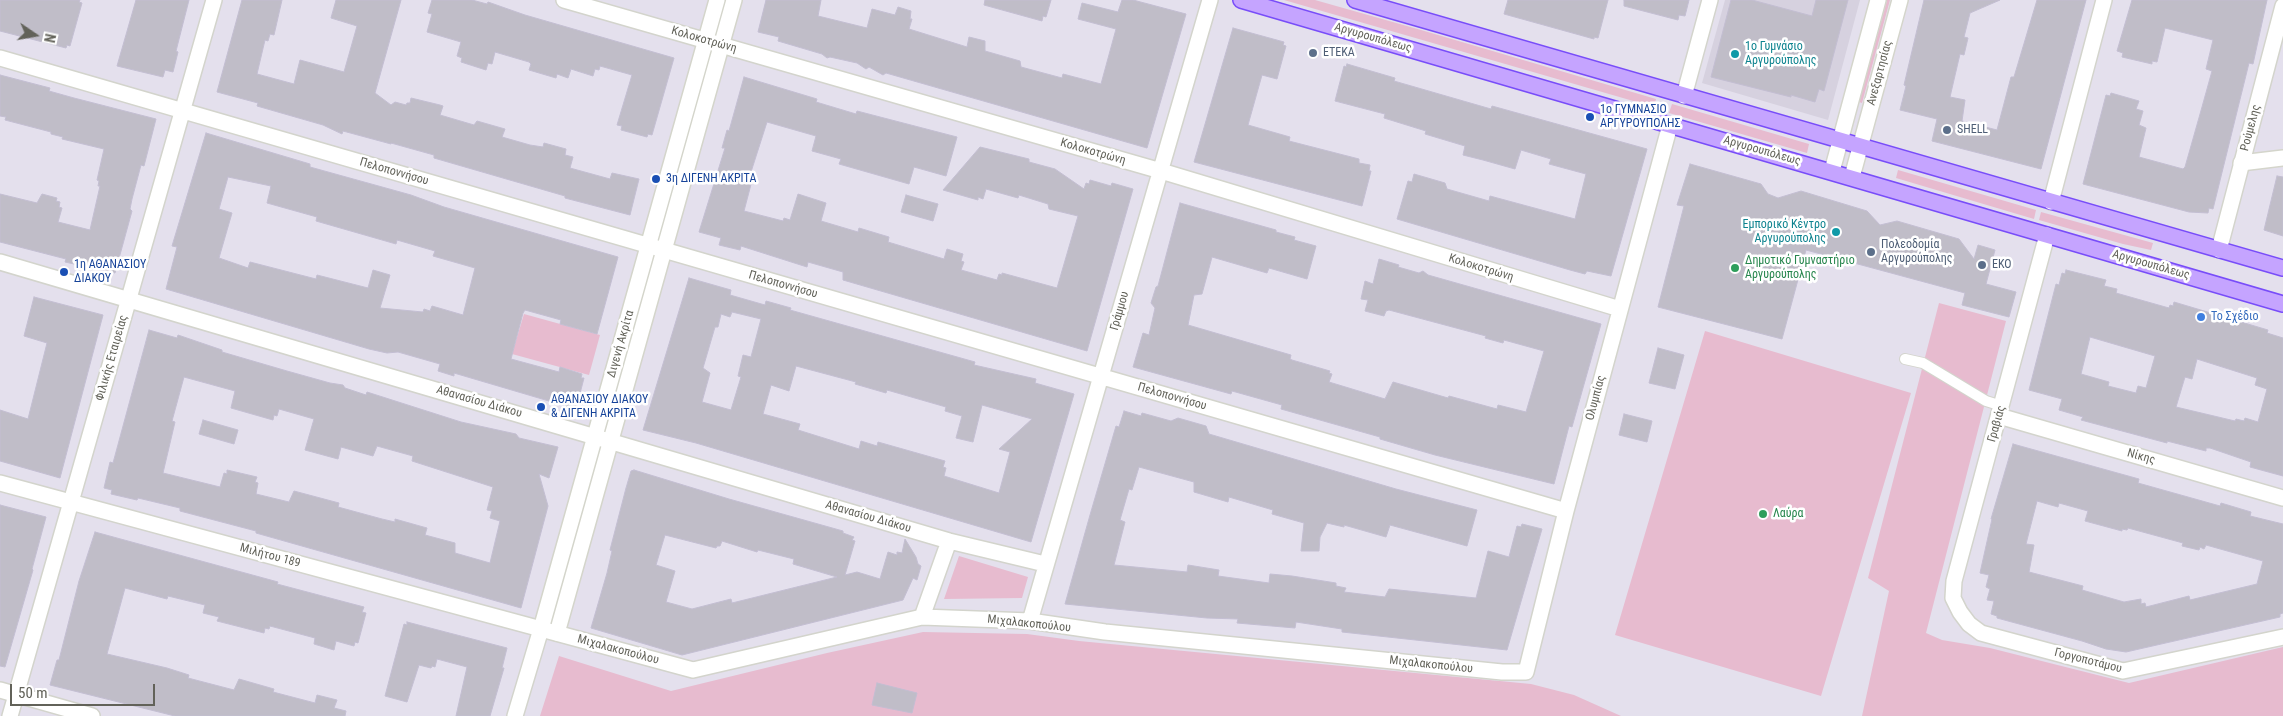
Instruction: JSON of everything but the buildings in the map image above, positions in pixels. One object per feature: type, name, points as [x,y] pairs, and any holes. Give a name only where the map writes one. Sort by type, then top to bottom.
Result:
[{"type":"main road","name":"Αργυρουπόλεως","points":[[1241,0],[2283,304]]},
{"type":"main road","points":[[1355,0],[2283,268]]},
{"type":"street","name":"Φιλικής Εταιρείας","points":[[10,716],[214,0]]},
{"type":"street","name":"Κολοκοτρώνη","points":[[564,0],[1160,171],[1620,309]]},
{"type":"street","name":"Διγενή Ακρίτα","points":[[515,716],[717,0]]},
{"type":"street","name":"Διγενή Ακρίτα","points":[[557,633],[734,0]]},
{"type":"street","name":"Γράμμου","points":[[1030,621],[1210,0]]},
{"type":"street","points":[[1684,96],[1710,0]]},
{"type":"street","name":"Ανεξαρτησίας","points":[[1832,171],[1878,0]]},
{"type":"street","name":"Ανεξαρτησίας","points":[[1852,177],[1900,0]]},
{"type":"street","points":[[2051,202],[2104,0]]},
{"type":"street","name":"Ρούμελης","points":[[2219,250],[2283,6]]},
{"type":"street","name":"Πελοποννήσου","points":[[0,58],[1566,511]]},
{"type":"street","name":"Ολυμπίας","points":[[1526,672],[1566,511],[1670,124]]},
{"type":"street","points":[[2242,163],[2283,158]]},
{"type":"street","name":"Γραβιάς","points":[[1960,612],[1953,598],[1954,581],[2047,234]]},
{"type":"street","name":"Αθανασίου Διάκου","points":[[0,262],[949,540],[1045,564]]},
{"type":"street","name":"Νίκης","points":[[2000,411],[2283,498]]},
{"type":"street","name":"Μιλήτου 189","points":[[0,483],[541,629]]},
{"type":"street","points":[[922,617],[949,540]]},
{"type":"street","name":"Γοργοποτάμου","points":[[1960,612],[1969,624],[1981,633],[2123,672],[2283,637]]},
{"type":"street","name":"Μιχαλακοπούλου","points":[[541,629],[692,670],[922,617],[1030,621],[1105,632],[1502,672],[1526,672]]},
{"type":"street","points":[[0,690],[92,716]]},
{"type":"lane","points":[[1905,359],[1923,363],[2000,411]]},
{"type":"shaded area","points":[[1284,0],[1315,0],[1421,30],[1656,99],[1654,107]]},
{"type":"shaded area","points":[[1725,0],[1860,0],[1828,120],[1702,83]]},
{"type":"shaded area","points":[[1887,0],[1890,0],[1862,103],[1859,102]]},
{"type":"shaded area","points":[[1672,104],[1809,144],[1807,153],[1669,113]]},
{"type":"shaded area","points":[[1898,170],[2036,210],[2034,219],[1896,178]]},
{"type":"shaded area","points":[[2041,212],[2153,243],[2151,250],[2039,220]]},
{"type":"shaded area","points":[[1939,303],[2006,321],[1926,633],[1942,640],[1990,648],[2129,683],[2283,647],[2283,716],[1862,716],[1889,591],[1868,578]]},
{"type":"shaded area","points":[[524,314],[600,335],[589,375],[512,354]]},
{"type":"shaded area","name":"Λαύρα","points":[[1705,331],[1911,393],[1821,696],[1615,635]]},
{"type":"shaded area","points":[[959,556],[1028,577],[1022,598],[944,599]]},
{"type":"shaded area","points":[[923,632],[1027,634],[1079,641],[1531,684],[1574,695],[1621,716],[540,716],[559,656],[671,691]]},
{"type":"place","name":"ΕΤΕΚΑ","points":[[1313,53]]},
{"type":"place","name":"1ο Γυμνάσιο Αργυρούπολης","points":[[1735,54]]},
{"type":"place","name":"1ο ΓΥΜΝΑΣΙΟ ΑΡΓΥΡΟΥΠΟΛΗΣ","points":[[1590,117]]},
{"type":"place","name":"SHELL","points":[[1947,130]]},
{"type":"place","name":"3η ΔΙΓΕΝΗ ΑΚΡΙΤΑ","points":[[656,179]]},
{"type":"place","name":"Εμπορικό Κέντρο Αργυρούπολης","points":[[1836,232]]},
{"type":"place","name":"Πολεοδομία Αργυρούπολης","points":[[1871,252]]},
{"type":"place","name":"EKO","points":[[1982,265]]},
{"type":"place","name":"Δημοτικό Γυμναστήριο Αργυρούπολης","points":[[1735,268]]},
{"type":"place","name":"1η ΑΘΑΝΑΣΙΟΥ ΔΙΑΚΟΥ","points":[[64,272]]},
{"type":"place","name":"Το Σχέδιο","points":[[2201,317]]},
{"type":"place","name":"ΑΘΑΝΑΣΙΟΥ ΔΙΑΚΟΥ & ΔΙΓΕΝΗ ΑΚΡΙΤΑ","points":[[541,407]]},
{"type":"place","name":"Λαύρα","points":[[1763,514]]}]
